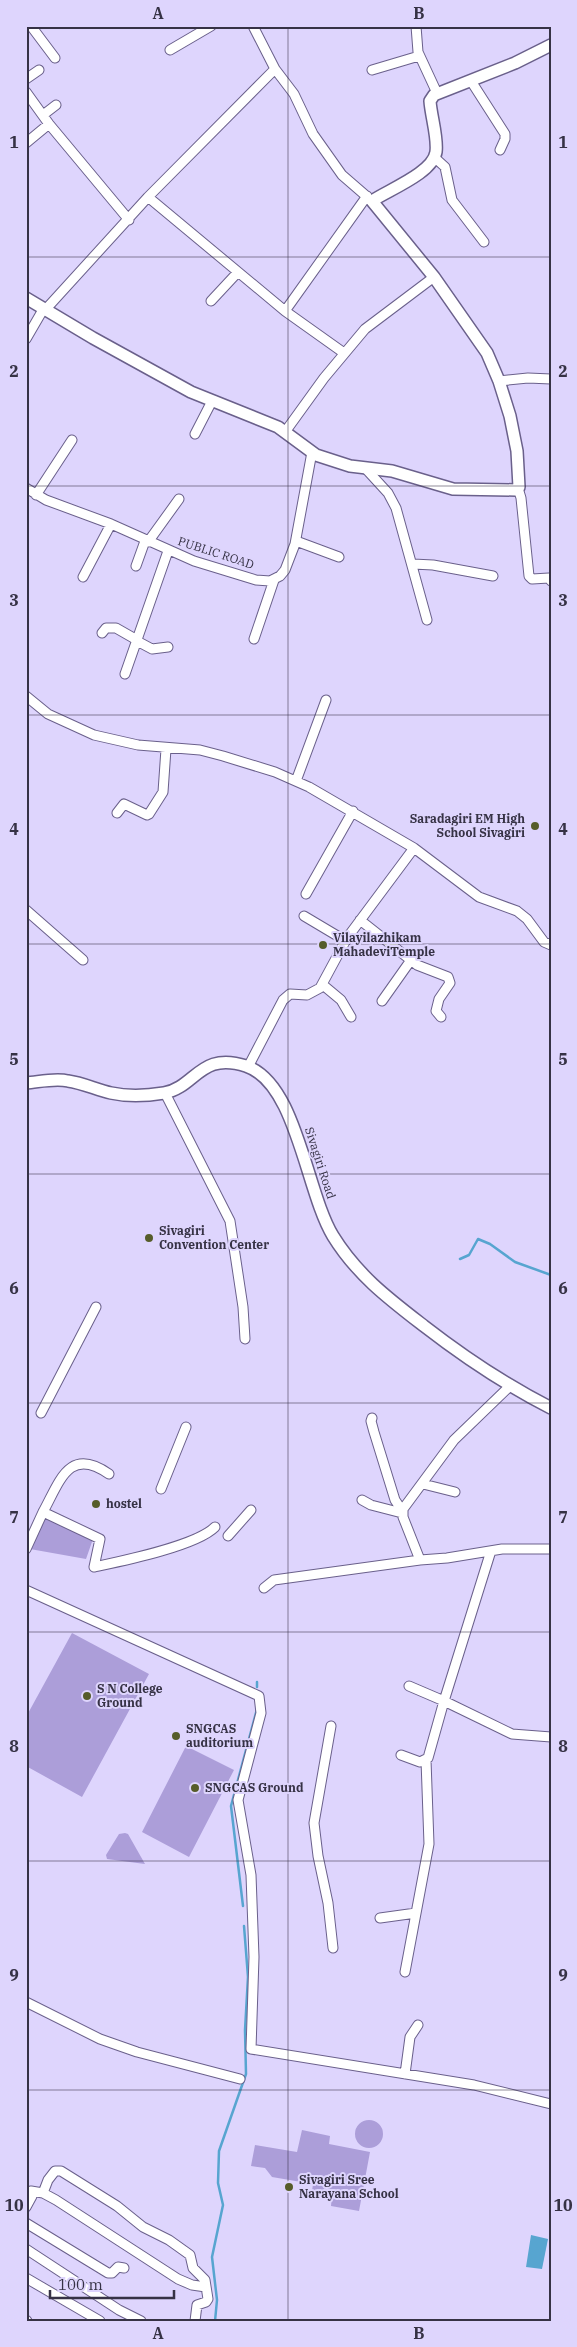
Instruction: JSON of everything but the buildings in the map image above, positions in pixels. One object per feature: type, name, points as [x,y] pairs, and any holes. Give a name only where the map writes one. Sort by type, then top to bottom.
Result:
[{"type":"main road","points":[[26,298],[93,338],[212,401],[252,416],[284,432],[312,452],[331,460],[366,469],[392,471],[453,489],[516,490],[518,488],[517,451],[499,381],[487,352],[434,277],[370,199],[413,178],[434,157],[436,149],[430,101],[438,93],[515,63],[551,44]]},
{"type":"main road","name":"Sivagiri Road","points":[[26,1083],[66,1080],[113,1094],[143,1097],[165,1093],[218,1062],[248,1066],[268,1080],[279,1093],[294,1126],[316,1199],[326,1221],[333,1236],[363,1277],[454,1349],[501,1382],[511,1385],[551,1408]]},
{"type":"street","points":[[31,26],[56,58]]},
{"type":"street","points":[[170,50],[210,26]]},
{"type":"street","points":[[253,26],[275,69],[294,94],[313,134],[342,175],[370,199],[285,311]]},
{"type":"street","points":[[416,26],[419,56],[438,93]]},
{"type":"street","points":[[372,70],[419,56]]},
{"type":"street","points":[[26,339],[45,308],[148,198],[275,69]]},
{"type":"street","points":[[26,79],[39,70]]},
{"type":"street","points":[[471,81],[505,134],[500,150]]},
{"type":"street","points":[[26,92],[49,124],[128,220]]},
{"type":"street","points":[[43,115],[56,105]]},
{"type":"street","points":[[26,143],[49,124]]},
{"type":"street","points":[[434,157],[445,167],[452,200],[484,242]]},
{"type":"street","points":[[148,198],[285,311],[344,353]]},
{"type":"street","points":[[211,301],[238,272]]},
{"type":"street","points":[[284,432],[344,353],[374,320],[434,277]]},
{"type":"street","points":[[499,381],[528,378],[551,379]]},
{"type":"street","points":[[195,434],[212,401]]},
{"type":"street","points":[[36,495],[72,440]]},
{"type":"street","points":[[254,639],[274,580],[285,570],[296,541],[312,452]]},
{"type":"street","points":[[366,469],[388,493],[396,508],[428,620]]},
{"type":"street","name":"PUBLIC ROAD","points":[[26,488],[36,495],[111,524],[168,551],[256,580],[274,580]]},
{"type":"street","points":[[518,488],[522,498],[529,576],[532,579],[549,578],[551,581]]},
{"type":"street","points":[[135,562],[145,540],[179,499]]},
{"type":"street","points":[[83,577],[111,524]]},
{"type":"street","points":[[296,541],[339,557]]},
{"type":"street","points":[[126,674],[168,551]]},
{"type":"street","points":[[413,564],[433,565],[493,576]]},
{"type":"street","points":[[102,633],[106,628],[112,627],[150,648],[168,647]]},
{"type":"street","points":[[26,696],[48,714],[94,734],[138,745],[166,749],[200,750],[275,772],[296,781],[353,811],[414,848],[472,893],[517,911],[527,919],[544,942],[551,945]]},
{"type":"street","points":[[296,781],[326,700]]},
{"type":"street","points":[[117,812],[124,804],[147,816],[149,814],[163,792],[166,749]]},
{"type":"street","points":[[306,894],[353,811]]},
{"type":"street","points":[[248,1066],[285,996],[291,994],[310,995],[323,985],[332,964],[346,941],[414,848]]},
{"type":"street","points":[[26,910],[83,960]]},
{"type":"street","points":[[304,916],[346,941]]},
{"type":"street","points":[[360,920],[411,960],[450,980],[438,1002],[436,1013],[441,1017]]},
{"type":"street","points":[[382,1001],[411,960]]},
{"type":"street","points":[[323,985],[342,1000],[351,1018]]},
{"type":"street","points":[[165,1093],[230,1221],[242,1298],[245,1339]]},
{"type":"street","points":[[42,1413],[96,1307]]},
{"type":"street","points":[[403,1513],[410,1498],[423,1484],[454,1440],[511,1385]]},
{"type":"street","points":[[372,1418],[371,1421],[381,1458],[395,1500],[403,1513],[420,1560]]},
{"type":"street","points":[[160,1489],[186,1426]]},
{"type":"street","points":[[26,1549],[65,1471],[76,1463],[87,1463],[109,1474]]},
{"type":"street","points":[[423,1484],[455,1492]]},
{"type":"street","points":[[362,1500],[371,1505],[403,1513]]},
{"type":"street","points":[[228,1536],[251,1510]]},
{"type":"street","points":[[43,1512],[100,1539],[94,1566],[125,1561],[203,1536],[216,1527]]},
{"type":"street","points":[[264,1588],[274,1580],[420,1560],[447,1558],[502,1549],[551,1549]]},
{"type":"street","points":[[405,1972],[429,1844],[426,1760],[490,1554]]},
{"type":"street","points":[[26,1590],[259,1696],[261,1713],[238,1800],[251,1875],[254,1956],[251,2049],[474,2085],[551,2104]]},
{"type":"street","points":[[409,1686],[512,1734],[551,1737]]},
{"type":"street","points":[[331,1726],[314,1823],[318,1856],[328,1903],[333,1948]]},
{"type":"street","points":[[401,1755],[420,1762],[426,1760]]},
{"type":"street","points":[[380,1918],[416,1913]]},
{"type":"street","points":[[26,2002],[100,2039],[137,2052],[240,2079]]},
{"type":"street","points":[[405,2074],[410,2037],[418,2025]]},
{"type":"street","points":[[43,2193],[48,2180],[55,2171],[61,2171],[83,2183],[132,2216],[143,2228],[165,2238],[190,2254],[192,2267],[205,2279],[208,2300],[197,2305],[195,2321]]},
{"type":"street","points":[[29,2189],[43,2193],[84,2217],[170,2274],[192,2285],[206,2287]]},
{"type":"street","points":[[26,2206],[32,2196],[29,2189]]},
{"type":"street","points":[[26,2223],[108,2273],[112,2273],[120,2266],[124,2268]]},
{"type":"street","points":[[26,2249],[120,2310],[141,2321]]},
{"type":"street","points":[[26,2278],[100,2321]]},
{"type":"shaded area","points":[[45,1517],[93,1539],[86,1559],[30,1549]]},
{"type":"shaded area","name":"S N College Ground","points":[[72,1633],[149,1674],[82,1797],[26,1766],[26,1717]]},
{"type":"shaded area","name":"SNGCAS Ground","points":[[186,1746],[234,1770],[189,1857],[142,1832]]},
{"type":"shaded area","points":[[119,1834],[128,1834],[145,1864],[107,1859],[106,1855]]},
{"type":"shaded area","points":[[369,2120],[379,2124],[383,2134],[379,2144],[369,2148],[359,2144],[355,2134],[359,2124]]},
{"type":"shaded area","points":[[302,2130],[330,2136],[329,2144],[370,2152],[359,2211],[331,2206],[332,2194],[312,2191],[313,2184],[272,2177],[265,2168],[251,2166],[255,2145],[297,2152]]},
{"type":"water","points":[[531,2235],[548,2239],[542,2269],[526,2267]]},
{"type":"waterway","points":[[460,1259],[469,1255],[478,1239],[490,1244],[515,1262],[551,1275]]},
{"type":"waterway","points":[[257,1682],[257,1687]]},
{"type":"waterway","points":[[243,1906],[231,1806],[257,1709]]},
{"type":"waterway","points":[[215,2321],[217,2300],[212,2257],[223,2205],[218,2183],[219,2151],[246,2074],[245,2030],[248,1977],[244,1926]]},
{"type":"place","name":"Saradagiri EM High School Sivagiri","points":[[535,826]]},
{"type":"place","name":"Vilayilazhikam MahadeviTemple","points":[[323,945]]},
{"type":"place","name":"Sivagiri Convention Center","points":[[149,1238]]},
{"type":"place","name":"hostel","points":[[96,1504]]},
{"type":"place","name":"S N College Ground","points":[[87,1696]]},
{"type":"place","name":"SNGCAS auditorium","points":[[176,1736]]},
{"type":"place","name":"SNGCAS Ground","points":[[195,1788]]},
{"type":"place","name":"Sivagiri Sree Narayana School","points":[[289,2187]]}]
